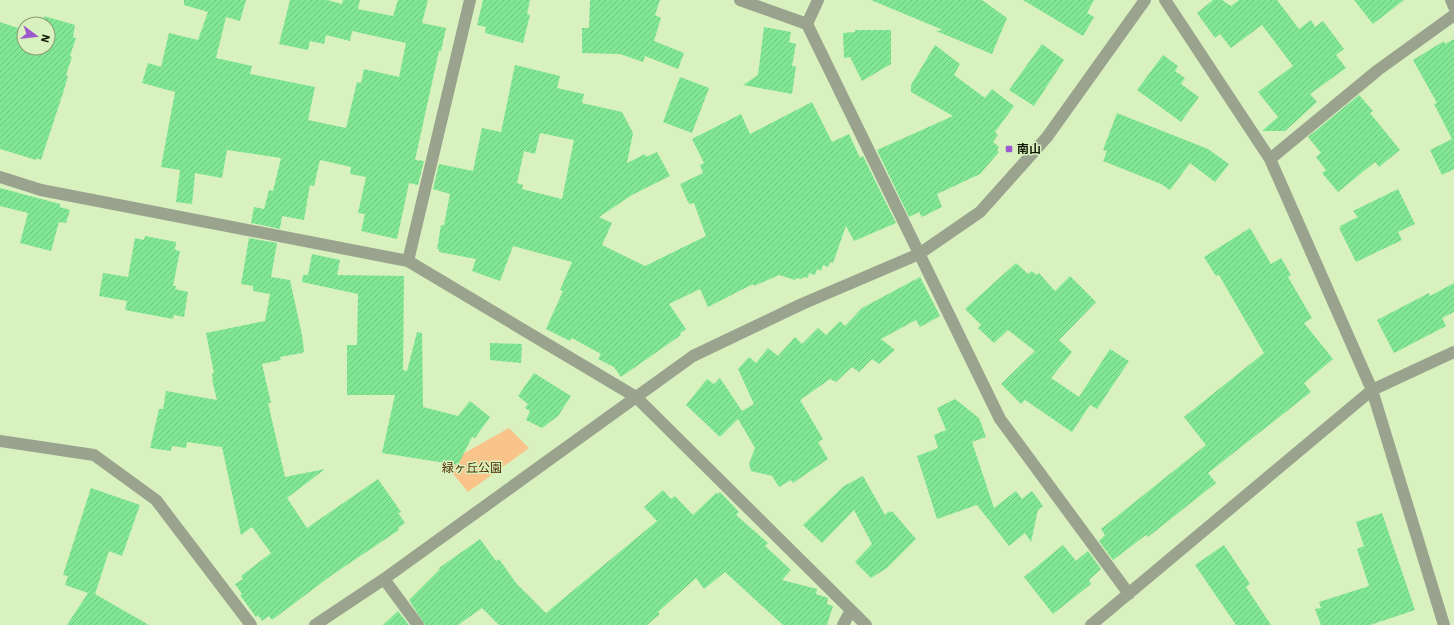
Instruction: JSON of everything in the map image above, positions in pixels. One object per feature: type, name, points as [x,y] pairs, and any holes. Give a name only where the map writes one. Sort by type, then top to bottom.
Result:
[{"type":"street","points":[[408,261],[470,0]]},
{"type":"street","points":[[740,0],[807,24],[918,254],[1000,419],[1129,594]]},
{"type":"street","points":[[807,24],[818,0]]},
{"type":"street","points":[[315,625],[384,579],[693,356],[802,304],[918,254],[980,212],[1048,137],[1145,0]]},
{"type":"street","points":[[1165,0],[1270,159],[1372,390],[1444,625]]},
{"type":"street","points":[[1451,0],[1454,7]]},
{"type":"street","points":[[1270,159],[1378,70],[1454,14]]},
{"type":"street","points":[[0,177],[48,192],[408,261],[636,396],[866,625]]},
{"type":"street","points":[[1091,625],[1372,390],[1454,352]]},
{"type":"street","points":[[0,441],[94,455],[156,500],[251,625]]},
{"type":"street","points":[[384,579],[418,625]]},
{"type":"street","points":[[843,625],[851,610]]},
{"type":"green space","name":"緑ヶ丘公園","points":[[509,428],[529,448],[468,492],[445,464]]},
{"type":"building","points":[[184,0],[246,0],[240,21],[226,17],[216,58],[252,66],[250,74],[315,87],[308,120],[346,128],[357,82],[361,83],[364,69],[399,77],[406,43],[352,31],[350,41],[326,35],[324,44],[310,41],[308,50],[279,44],[290,0],[327,0],[342,4],[343,0],[360,0],[358,9],[393,16],[398,0],[428,0],[422,23],[446,28],[441,51],[439,51],[415,160],[424,161],[418,185],[409,183],[397,239],[361,231],[365,214],[358,213],[366,177],[350,174],[351,167],[320,160],[314,186],[310,185],[304,220],[282,216],[280,229],[251,223],[254,207],[264,209],[269,190],[273,191],[281,158],[227,150],[222,178],[195,173],[192,204],[176,202],[180,170],[161,167],[175,92],[142,83],[148,63],[161,67],[169,33],[198,40],[208,12],[184,5]]},
{"type":"building","points":[[483,0],[530,0],[527,14],[530,15],[523,43],[485,33],[486,27],[477,25]]},
{"type":"building","points":[[590,0],[660,0],[655,15],[661,18],[654,41],[684,53],[678,69],[645,56],[643,62],[620,54],[582,53],[582,28],[589,28]]},
{"type":"building","points":[[871,0],[982,0],[1007,18],[992,54],[936,31],[943,30]]},
{"type":"building","points":[[1023,0],[1094,0],[1087,13],[1094,17],[1083,36]]},
{"type":"building","points":[[1213,0],[1222,0],[1231,6],[1239,0],[1277,0],[1299,29],[1311,20],[1315,27],[1323,21],[1344,49],[1336,55],[1346,68],[1310,94],[1317,102],[1285,131],[1262,131],[1278,117],[1258,92],[1293,66],[1262,25],[1231,48],[1220,34],[1215,38],[1197,13]]},
{"type":"building","points":[[1354,0],[1404,0],[1373,24]]},
{"type":"building","points":[[56,19],[75,25],[73,37],[76,38],[66,75],[68,76],[41,160],[37,158],[36,160],[0,149],[0,22],[16,27],[16,56],[56,56]]},
{"type":"building","points":[[764,27],[791,32],[789,42],[796,44],[792,66],[796,66],[792,94],[743,85],[758,75]]},
{"type":"building","points":[[855,30],[891,30],[891,64],[862,81],[850,57],[844,58],[843,33],[855,32]]},
{"type":"building","points":[[1454,39],[1454,169],[1442,175],[1430,150],[1452,139],[1434,104],[1437,103],[1413,60],[1444,41],[1445,44]]},
{"type":"building","points":[[1042,44],[1064,60],[1034,106],[1009,90]]},
{"type":"building","points":[[935,45],[960,64],[954,75],[985,98],[992,89],[1014,106],[995,132],[998,135],[993,142],[999,147],[997,150],[999,152],[980,174],[937,194],[942,207],[922,217],[919,212],[909,217],[877,150],[953,116],[911,92],[911,85]]},
{"type":"building","points":[[1163,55],[1178,66],[1175,71],[1185,78],[1181,84],[1199,97],[1181,122],[1137,90]]},
{"type":"building","points":[[515,65],[560,76],[557,88],[584,94],[582,103],[622,112],[633,133],[627,163],[645,154],[646,157],[657,152],[670,176],[632,195],[599,217],[612,223],[602,245],[645,266],[706,236],[694,203],[689,204],[680,184],[703,173],[700,165],[704,163],[692,139],[741,114],[750,134],[812,102],[832,142],[849,134],[860,158],[863,156],[896,223],[854,241],[846,226],[833,263],[830,262],[828,267],[823,265],[821,271],[817,269],[815,275],[809,273],[808,278],[796,278],[795,280],[779,275],[754,286],[753,284],[708,307],[700,289],[669,304],[686,329],[680,333],[681,335],[621,377],[614,367],[598,359],[601,354],[572,338],[570,341],[546,329],[563,291],[560,290],[572,262],[513,246],[500,281],[472,271],[476,259],[439,252],[439,249],[437,249],[441,225],[444,225],[450,194],[433,189],[439,164],[473,171],[482,128],[501,132]],"holes":[[[540,133],[574,140],[562,199],[522,189],[523,185],[517,183],[524,151],[535,154]]]},
{"type":"building","points":[[680,77],[709,88],[692,133],[663,122]]},
{"type":"building","points":[[1359,95],[1373,111],[1370,113],[1400,150],[1379,167],[1375,162],[1338,192],[1322,173],[1326,170],[1316,157],[1321,153],[1308,137]]},
{"type":"building","points":[[1117,113],[1208,149],[1229,164],[1215,182],[1190,163],[1170,190],[1161,184],[1103,161],[1107,151],[1103,150]]},
{"type":"building","points":[[0,188],[60,204],[60,207],[70,210],[66,223],[59,222],[51,251],[20,243],[28,213],[0,206]]},
{"type":"building","points":[[1398,189],[1415,224],[1398,232],[1402,240],[1356,262],[1339,228],[1341,227],[1340,226],[1358,217],[1353,211]]},
{"type":"building","points":[[1250,228],[1271,264],[1281,258],[1291,275],[1288,277],[1312,318],[1304,323],[1333,359],[1304,383],[1311,392],[1208,473],[1216,483],[1148,537],[1146,535],[1113,560],[1099,541],[1105,535],[1101,529],[1206,445],[1184,417],[1264,353],[1219,275],[1216,276],[1204,257]]},
{"type":"building","points":[[145,236],[176,242],[175,250],[180,251],[173,286],[176,286],[175,289],[188,292],[184,317],[174,315],[173,319],[125,310],[127,301],[99,296],[103,273],[128,277],[135,238],[144,240]]},
{"type":"building","points":[[249,238],[277,243],[271,277],[290,280],[302,335],[304,351],[302,353],[280,357],[281,360],[262,364],[271,403],[268,403],[285,477],[325,469],[287,498],[307,528],[378,479],[401,512],[398,513],[405,523],[398,528],[399,530],[332,575],[272,620],[269,616],[262,621],[258,615],[256,617],[240,595],[242,594],[235,584],[243,579],[241,576],[271,553],[252,527],[241,535],[222,447],[187,442],[186,448],[172,446],[171,451],[150,448],[159,409],[163,409],[166,391],[217,400],[213,384],[212,373],[214,373],[206,333],[265,321],[270,294],[253,291],[253,286],[241,284]]},
{"type":"building","points":[[312,254],[340,260],[337,275],[404,276],[403,370],[407,371],[417,332],[422,333],[423,407],[458,416],[470,401],[490,417],[475,438],[472,437],[458,465],[382,453],[395,395],[347,395],[347,345],[357,345],[358,294],[302,282],[303,275],[308,275]]},
{"type":"building","points":[[1016,263],[1028,274],[1032,271],[1036,275],[1039,273],[1055,291],[1070,276],[1096,302],[1059,340],[1072,352],[1051,378],[1079,397],[1110,349],[1129,361],[1097,409],[1084,401],[1090,405],[1072,432],[1025,400],[1021,404],[1001,384],[1035,351],[1008,330],[994,343],[978,328],[981,325],[965,309]]},
{"type":"building","points":[[920,277],[940,316],[920,327],[916,320],[881,339],[895,350],[879,364],[872,359],[859,372],[852,367],[836,382],[830,379],[800,400],[823,439],[818,442],[828,459],[793,483],[791,480],[779,487],[772,476],[751,471],[749,464],[755,448],[738,419],[720,437],[686,405],[707,379],[714,384],[720,378],[742,411],[754,404],[738,369],[749,357],[756,363],[768,348],[778,356],[795,337],[802,344],[818,328],[826,335],[840,321],[845,326],[862,308]]},
{"type":"building","points":[[1454,283],[1454,312],[1442,318],[1446,326],[1394,353],[1377,320],[1429,293],[1430,296]]},
{"type":"building","points":[[490,343],[522,344],[521,363],[490,360]]},
{"type":"building","points":[[534,373],[571,396],[558,416],[542,428],[526,420],[530,411],[525,408],[528,404],[518,396]]},
{"type":"building","points":[[955,399],[979,418],[986,437],[972,442],[994,508],[1016,491],[1022,499],[1032,491],[1043,506],[1038,510],[1031,542],[1025,533],[1009,546],[977,505],[937,519],[917,456],[938,448],[934,435],[946,430],[937,408]]},
{"type":"building","points":[[863,476],[885,515],[889,511],[890,513],[892,511],[916,539],[887,568],[871,578],[855,562],[872,544],[854,510],[822,543],[803,525],[844,486]]},
{"type":"building","points":[[91,488],[140,505],[122,556],[109,551],[95,594],[149,625],[67,625],[88,593],[65,585],[68,576],[63,575]]},
{"type":"building","points":[[663,490],[671,499],[675,496],[693,515],[716,493],[718,494],[720,492],[739,512],[736,515],[768,543],[765,546],[791,570],[782,580],[817,589],[816,594],[828,598],[827,604],[833,606],[827,625],[783,625],[725,572],[704,589],[696,578],[658,612],[660,614],[647,625],[499,625],[482,608],[458,625],[425,625],[409,600],[440,569],[439,568],[480,539],[496,561],[499,559],[516,583],[546,613],[657,521],[644,507]]},
{"type":"building","points":[[1382,513],[1415,610],[1370,625],[1321,625],[1315,609],[1321,608],[1319,602],[1369,586],[1357,549],[1364,546],[1356,522]]},
{"type":"building","points":[[1063,545],[1076,561],[1088,551],[1101,569],[1089,580],[1091,584],[1053,614],[1024,577]]},
{"type":"building","points":[[1224,545],[1250,584],[1246,587],[1271,625],[1236,625],[1195,565]]},
{"type":"building","points":[[398,611],[409,625],[383,625]]},
{"type":"place","name":"南山","points":[[1009,149]]}]
